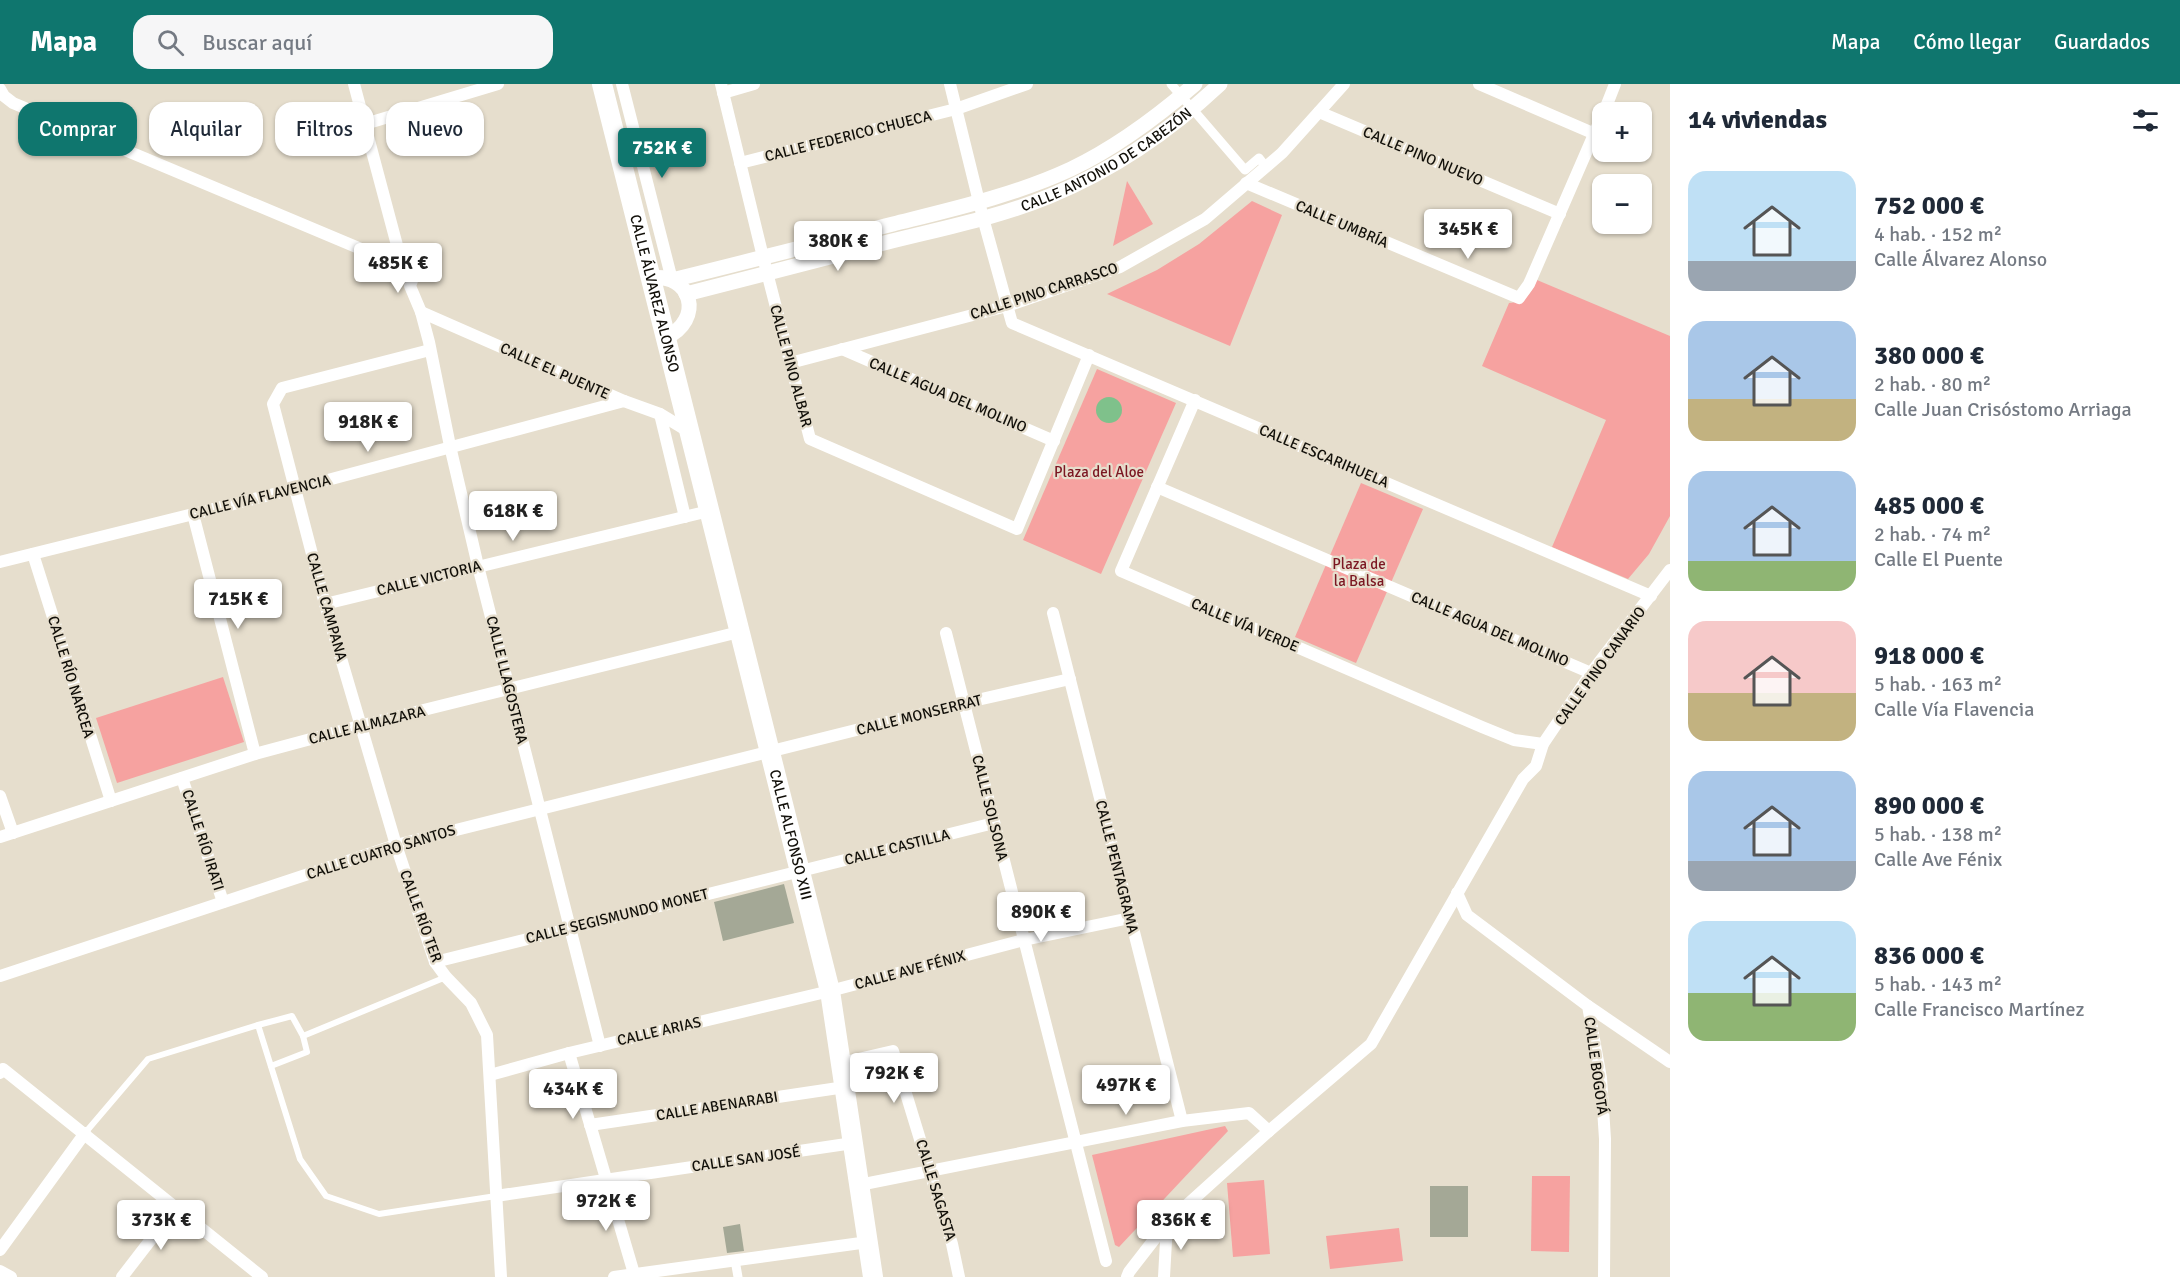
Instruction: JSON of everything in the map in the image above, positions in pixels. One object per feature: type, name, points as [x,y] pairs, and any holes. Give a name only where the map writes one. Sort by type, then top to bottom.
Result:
[{"type":"main road","name":"CALLE ÁLVAREZ ALONSO","points":[[602,84],[680,397]]},
{"type":"main road","name":"CALLE ALFONSO XIII","points":[[680,397],[830,991],[873,1277]]},
{"type":"street","points":[[354,84],[359,102]]},
{"type":"street","points":[[374,121],[498,84]]},
{"type":"street","name":"CALLE ÁLVAREZ ALONSO","points":[[622,84],[672,280]]},
{"type":"street","points":[[722,88],[754,84]]},
{"type":"street","points":[[950,84],[1007,306]]},
{"type":"street","name":"CALLE FEDERICO CHUECA","points":[[740,163],[956,109],[1027,84]]},
{"type":"street","name":"CALLE ANTONIO DE CABEZÓN","points":[[651,278],[672,280],[979,202],[1045,180],[1094,156],[1143,126],[1176,90],[1195,84]]},
{"type":"street","name":"CALLE ANTONIO DE CABEZÓN","points":[[686,294],[983,218],[1050,196],[1102,171],[1155,138],[1220,84]]},
{"type":"street","name":"CALLE PINO CARRASCO","points":[[790,363],[1007,306],[1120,267],[1205,219],[1282,153],[1344,84]]},
{"type":"street","points":[[1479,84],[1592,133]]},
{"type":"street","name":"CALLE UMBRÍA","points":[[1608,102],[1615,84]]},
{"type":"street","name":"CALLE PINO ALBAR","points":[[722,88],[810,439],[1017,529],[1053,441]]},
{"type":"street","points":[[0,89],[3,96],[13,103],[393,262],[398,249],[373,156]]},
{"type":"street","points":[[1176,90],[1245,170],[1259,158],[1266,167]]},
{"type":"street","name":"CALLE PINO NUEVO","points":[[1319,112],[1560,214]]},
{"type":"street","name":"CALLE UMBRÍA","points":[[1246,183],[1519,298],[1529,284],[1592,141]]},
{"type":"street","name":"CALLE LLAGOSTERA","points":[[393,262],[405,267],[413,278],[410,286],[421,312],[478,566],[600,1046]]},
{"type":"street","points":[[665,338],[680,330],[687,320],[689,307],[686,294],[680,285],[672,280]]},
{"type":"street","name":"CALLE ESCARIHUELA","points":[[1007,306],[1012,323],[1651,596]]},
{"type":"street","name":"CALLE EL PUENTE","points":[[421,312],[624,401],[660,414],[688,431]]},
{"type":"street","name":"CALLE CAMPANA","points":[[363,725],[325,603],[273,404],[282,388],[430,350]]},
{"type":"street","name":"CALLE AGUA DEL MOLINO","points":[[842,350],[1053,441]]},
{"type":"street","points":[[1053,441],[1089,355]]},
{"type":"street","name":"CALLE VÍA VERDE","points":[[1195,400],[1121,571],[1482,727],[1514,740],[1543,744]]},
{"type":"street","name":"CALLE VÍA FLAVENCIA","points":[[0,562],[294,489],[624,401]]},
{"type":"street","points":[[660,414],[685,518]]},
{"type":"street","name":"CALLE AGUA DEL MOLINO","points":[[1157,487],[1592,673]]},
{"type":"street","name":"CALLE VICTORIA","points":[[325,603],[709,511]]},
{"type":"street","points":[[193,514],[255,754]]},
{"type":"street","name":"CALLE RÍO NARCEA","points":[[33,554],[111,801]]},
{"type":"street","name":"CALLE PINO CANARIO","points":[[1457,893],[1523,779],[1536,766],[1543,744],[1592,673],[1670,570]]},
{"type":"street","name":"CALLE PENTAGRAMA","points":[[1053,613],[1182,1121]]},
{"type":"street","name":"CALLE ALMAZARA","points":[[0,837],[255,754],[739,632]]},
{"type":"street","name":"CALLE SOLSONA","points":[[946,633],[1106,1261]]},
{"type":"street","name":"CALLE MONSERRAT","points":[[770,752],[1070,679]]},
{"type":"street","name":"CALLE RÍO TER","points":[[363,725],[396,844],[435,962],[471,1003],[487,1035],[501,1277]]},
{"type":"street","name":"CALLE CUATRO SANTOS","points":[[0,976],[396,844],[770,752]]},
{"type":"street","name":"CALLE RÍO IRATI","points":[[182,778],[223,902]]},
{"type":"street","points":[[0,796],[12,833]]},
{"type":"street","name":"CALLE CASTILLA","points":[[800,871],[994,823]]},
{"type":"street","name":"CALLE SEGISMUNDO MONET","points":[[435,962],[800,871]]},
{"type":"street","points":[[1443,916],[1467,915],[1457,893]]},
{"type":"street","points":[[1127,1277],[1167,1223],[1269,1131],[1371,1044],[1457,893]]},
{"type":"street","name":"CALLE BOGOTÁ","points":[[1467,915],[1588,1006],[1601,1078],[1605,1139],[1604,1277]]},
{"type":"street","name":"CALLE AVE FÉNIX","points":[[830,991],[1024,940],[1130,918]]},
{"type":"street","name":"CALLE ARIAS","points":[[490,1076],[569,1053],[830,991]]},
{"type":"street","points":[[1588,1006],[1670,1062]]},
{"type":"street","name":"CALLE SAGASTA","points":[[841,1062],[893,1052],[931,1172],[959,1277]]},
{"type":"street","points":[[569,1053],[634,1275]]},
{"type":"street","points":[[2,1071],[85,1133],[262,1277]]},
{"type":"street","name":"CALLE ABENARABI","points":[[590,1125],[845,1087]]},
{"type":"street","points":[[859,1185],[1182,1121],[1249,1113],[1269,1131]]},
{"type":"street","points":[[0,1250],[85,1133]]},
{"type":"street","name":"CALLE SAN JOSÉ","points":[[496,1196],[853,1143]]},
{"type":"street","points":[[122,1277],[176,1207]]},
{"type":"street","points":[[1164,1277],[1167,1223]]},
{"type":"street","points":[[614,1277],[868,1242]]},
{"type":"street","points":[[735,1260],[738,1277]]},
{"type":"street","points":[[0,1271],[11,1277]]},
{"type":"lane","points":[[303,1036],[446,977]]},
{"type":"lane","points":[[85,1133],[148,1059],[292,1016],[303,1036],[307,1052],[271,1066]]},
{"type":"lane","points":[[258,1025],[300,1159],[326,1196],[379,1214],[496,1196]]},
{"type":"green space","points":[[1127,181],[1153,224],[1113,246]]},
{"type":"green space","points":[[1252,201],[1282,215],[1230,346],[1107,294],[1157,270],[1199,244]]},
{"type":"green space","points":[[1537,280],[1670,336],[1670,516],[1649,554],[1628,579],[1552,547],[1606,420],[1482,366],[1509,303],[1527,296]]},
{"type":"green space","name":"Plaza del Aloe","points":[[1097,369],[1176,403],[1101,574],[1023,540]]},
{"type":"green space","name":"Plaza de la Balsa","points":[[1361,483],[1423,509],[1356,663],[1295,637]]},
{"type":"green space","points":[[223,677],[244,742],[117,783],[96,718]]},
{"type":"green space","points":[[1225,1126],[1228,1131],[1119,1247],[1115,1245],[1092,1155]]},
{"type":"green space","points":[[1532,1176],[1570,1176],[1569,1252],[1531,1251]]},
{"type":"green space","points":[[1264,1180],[1270,1254],[1233,1257],[1227,1183]]},
{"type":"green space","points":[[1399,1228],[1403,1261],[1330,1269],[1326,1236]]},
{"type":"shaded area","points":[[1109,397],[1118,401],[1122,410],[1118,419],[1109,423],[1100,419],[1096,410],[1100,401]]},
{"type":"building","points":[[784,884],[794,923],[723,941],[714,902]]},
{"type":"building","points":[[1430,1186],[1468,1186],[1468,1237],[1430,1237]]},
{"type":"building","points":[[740,1224],[744,1251],[727,1253],[723,1227]]}]
